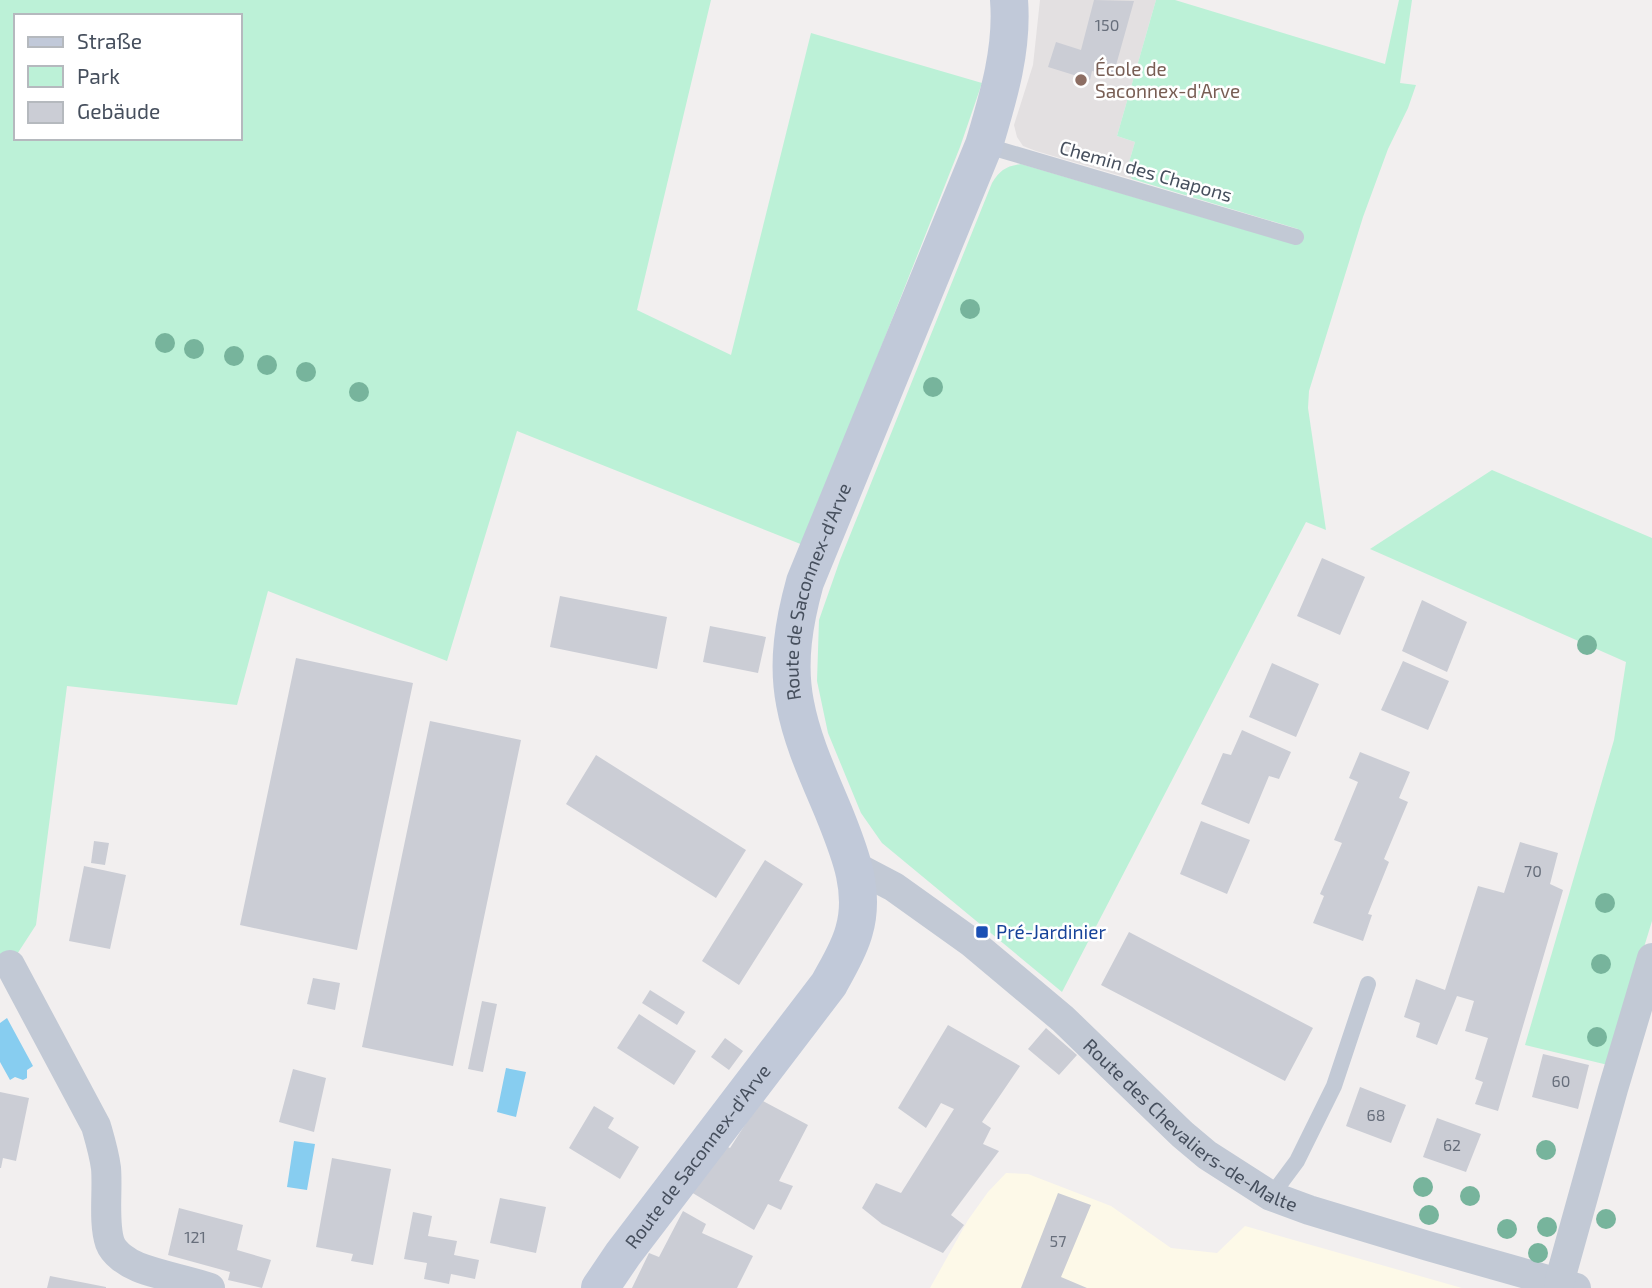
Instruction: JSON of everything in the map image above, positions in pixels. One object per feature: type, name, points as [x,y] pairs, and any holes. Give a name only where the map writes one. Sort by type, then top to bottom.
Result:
[{"type":"street","name":"Route de Saconnex-d'Arve","points":[[600,1288],[829,984],[854,931],[858,901],[854,866],[806,746],[795,705],[791,661],[796,615],[805,582],[984,145],[1004,72],[1011,18],[1009,0]]},
{"type":"street","name":"Route des Chevaliers-de-Malte","points":[[854,866],[894,887],[971,942],[1063,1019],[1207,1155],[1271,1196],[1428,1246],[1567,1285]]},
{"type":"street","points":[[1567,1285],[1609,1102],[1652,958]]},
{"type":"street","points":[[9,965],[96,1126],[106,1169],[107,1221],[114,1250],[138,1267],[211,1288]]},
{"type":"lane","name":"Chemin des Chapons","points":[[984,145],[1296,237]]},
{"type":"lane","points":[[1271,1196],[1297,1161],[1334,1086],[1368,984]]},
{"type":"shaded area","name":"École de Saconnex-d'Arve","points":[[1040,0],[1156,0],[1117,136],[1135,142],[1127,169],[1132,179],[1036,151],[1023,146],[1017,137],[1014,125],[1033,65]]},
{"type":"shaded area","points":[[1006,1173],[1028,1174],[1111,1206],[1171,1248],[1217,1253],[1245,1226],[1462,1288],[930,1288],[968,1220]]},
{"type":"green space","points":[[0,0],[711,0],[637,310],[731,355],[811,33],[982,83],[960,147],[803,545],[517,431],[447,661],[268,591],[237,705],[67,686],[36,925],[10,965],[0,965]]},
{"type":"green space","points":[[1156,0],[1175,0],[1385,64],[1399,0],[1412,0],[1400,83],[1416,85],[1388,149],[1363,217],[1309,391],[1308,408],[1326,530],[1306,522],[1062,992],[882,843],[861,813],[828,733],[817,681],[819,620],[840,560],[992,183],[1007,167],[1021,164],[1294,244],[1298,229],[1132,179],[1127,169],[1135,142],[1117,136]]},
{"type":"green space","points":[[1492,470],[1652,538],[1652,921],[1608,1065],[1525,1045],[1614,740],[1626,662],[1370,549]]},
{"type":"water","points":[[7,1018],[33,1066],[27,1070],[27,1078],[23,1080],[15,1077],[10,1080],[0,1062],[0,1023]]},
{"type":"water","points":[[506,1068],[526,1072],[516,1117],[497,1112]]},
{"type":"water","points":[[294,1141],[315,1144],[307,1190],[287,1187]]},
{"type":"building","points":[[1094,0],[1134,1],[1113,76],[1092,71],[1090,80],[1048,67],[1056,42],[1081,50]]},
{"type":"building","points":[[1322,558],[1365,577],[1340,635],[1297,616]]},
{"type":"building","points":[[560,596],[667,617],[657,669],[550,647]]},
{"type":"building","points":[[1422,600],[1467,622],[1447,672],[1402,651]]},
{"type":"building","points":[[710,626],[766,637],[758,673],[703,662]]},
{"type":"building","points":[[296,658],[413,683],[357,950],[240,925]]},
{"type":"building","points":[[1403,661],[1449,681],[1428,730],[1381,710]]},
{"type":"building","points":[[1272,663],[1319,684],[1296,737],[1249,717]]},
{"type":"building","points":[[430,721],[521,740],[453,1066],[362,1047]]},
{"type":"building","points":[[1242,730],[1291,752],[1279,779],[1269,776],[1249,824],[1201,804],[1223,753],[1231,755]]},
{"type":"building","points":[[1360,752],[1410,772],[1399,798],[1408,802],[1384,859],[1389,862],[1368,914],[1372,915],[1363,941],[1313,923],[1324,896],[1320,894],[1342,843],[1334,840],[1358,782],[1349,778]]},
{"type":"building","points":[[596,755],[746,850],[716,898],[566,804]]},
{"type":"building","points":[[1201,821],[1250,840],[1227,894],[1180,874]]},
{"type":"building","points":[[94,841],[109,843],[105,865],[91,863]]},
{"type":"building","points":[[1520,842],[1558,853],[1550,884],[1563,890],[1498,1111],[1475,1104],[1483,1082],[1475,1079],[1488,1038],[1465,1031],[1474,1001],[1457,996],[1437,1045],[1416,1037],[1420,1023],[1404,1017],[1416,979],[1445,990],[1478,886],[1504,893]]},
{"type":"building","points":[[765,860],[803,884],[739,985],[702,961]]},
{"type":"building","points":[[84,866],[126,875],[110,949],[69,941]]},
{"type":"building","points":[[1129,932],[1313,1028],[1285,1081],[1101,985]]},
{"type":"building","points":[[313,978],[340,983],[335,1010],[307,1004]]},
{"type":"building","points":[[650,990],[685,1012],[677,1025],[642,1003]]},
{"type":"building","points":[[482,1001],[497,1004],[483,1072],[468,1069]]},
{"type":"building","points":[[639,1014],[696,1051],[674,1085],[617,1048]]},
{"type":"building","points":[[948,1025],[1020,1066],[982,1122],[991,1128],[983,1144],[999,1151],[951,1215],[964,1225],[943,1253],[882,1224],[862,1208],[876,1183],[901,1193],[954,1109],[941,1103],[926,1128],[898,1108]]},
{"type":"building","points":[[1046,1028],[1077,1055],[1059,1075],[1028,1049]]},
{"type":"building","points":[[725,1038],[743,1051],[729,1070],[711,1057]]},
{"type":"building","points":[[1543,1054],[1589,1065],[1578,1109],[1532,1097]]},
{"type":"building","points":[[293,1069],[326,1078],[314,1132],[279,1122]]},
{"type":"building","points":[[1360,1087],[1406,1105],[1391,1143],[1346,1126]]},
{"type":"building","points":[[0,1092],[29,1098],[16,1161],[3,1158],[1,1168],[0,1168]]},
{"type":"building","points":[[761,1100],[808,1125],[779,1181],[793,1186],[781,1210],[768,1204],[754,1230],[691,1192],[721,1144],[730,1148]]},
{"type":"building","points":[[594,1106],[614,1118],[608,1128],[639,1147],[620,1179],[569,1148]]},
{"type":"building","points":[[1437,1118],[1481,1134],[1466,1172],[1423,1157]]},
{"type":"building","points":[[332,1158],[391,1169],[373,1265],[351,1261],[353,1254],[316,1247]]},
{"type":"building","points":[[1058,1193],[1091,1205],[1061,1277],[1087,1288],[1021,1288]]},
{"type":"building","points":[[500,1198],[546,1207],[536,1253],[490,1243]]},
{"type":"building","points":[[179,1208],[243,1225],[237,1250],[271,1260],[262,1288],[228,1280],[230,1272],[168,1255]]},
{"type":"building","points":[[683,1211],[706,1224],[702,1233],[753,1256],[737,1288],[632,1288],[649,1253],[659,1257]]},
{"type":"building","points":[[413,1212],[432,1216],[428,1236],[457,1241],[454,1255],[479,1260],[475,1279],[451,1274],[449,1284],[424,1279],[427,1263],[404,1259]]},
{"type":"building","points":[[50,1276],[106,1287],[106,1288],[47,1288]]},
{"type":"place","name":"École de Saconnex-d'Arve","points":[[1081,80]]},
{"type":"place","name":"Pré-Jardinier","points":[[982,932]]}]
